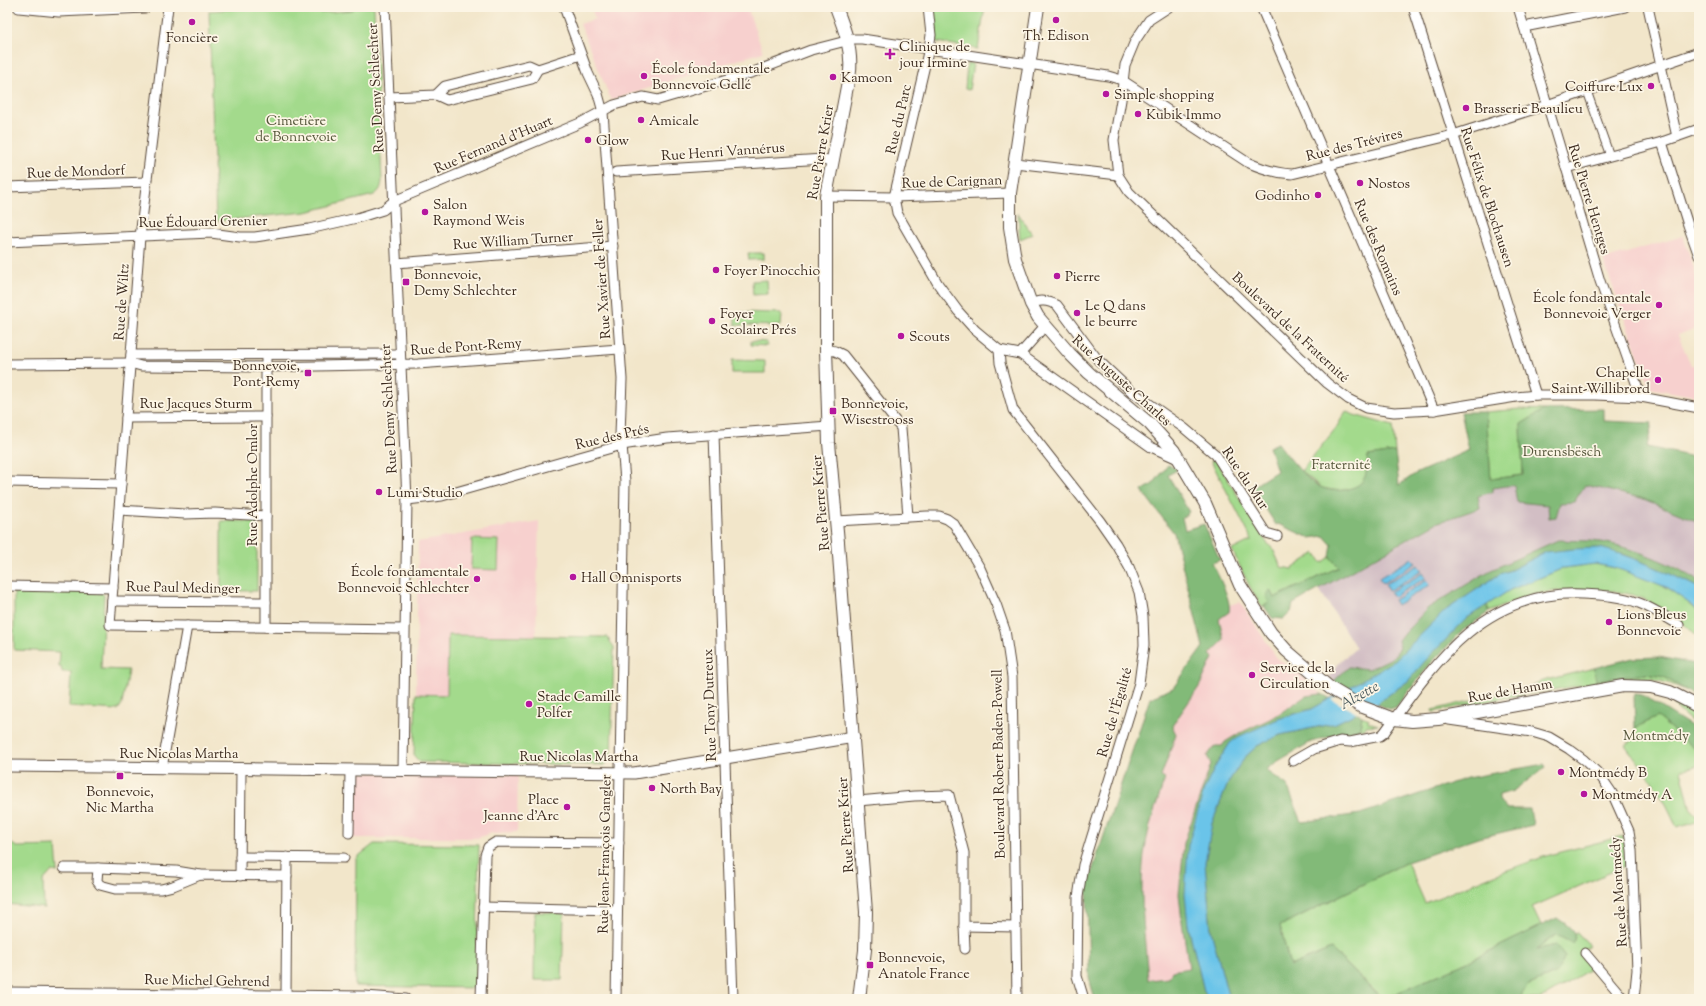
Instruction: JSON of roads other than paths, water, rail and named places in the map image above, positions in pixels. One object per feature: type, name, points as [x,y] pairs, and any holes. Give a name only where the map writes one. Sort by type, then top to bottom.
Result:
[{"type":"main road","name":"Rue Pierre Krier","points":[[836,7],[848,41],[851,58],[850,71],[826,196],[826,349],[828,426],[854,737],[866,912],[865,950],[859,999]]},
{"type":"main road","name":"Rue Auguste Charles","points":[[1038,7],[1010,193],[1010,227],[1015,259],[1031,304],[1044,327],[1089,373],[1150,424],[1162,436],[1181,460],[1205,503],[1240,585],[1268,628],[1286,650],[1330,688]]},
{"type":"main road","name":"Rue de Hamm","points":[[1330,688],[1350,701],[1372,712],[1394,719],[1412,721],[1438,719],[1623,686],[1637,685],[1657,688],[1684,698],[1699,708]]},
{"type":"street","points":[[19,7],[73,11],[144,7]]},
{"type":"street","name":"Rue de Wiltz","points":[[112,601],[140,237],[168,7]]},
{"type":"street","name":"Rue Demy Schlechter","points":[[385,7],[407,500],[403,771]]},
{"type":"street","name":"Rue Xavier de Feller","points":[[564,7],[581,55],[598,94],[602,112],[622,379],[620,435],[622,445]]},
{"type":"street","name":"Rue du Parc","points":[[894,197],[929,48],[931,35],[928,7]]},
{"type":"street","name":"Boulevard de la Fraternité","points":[[1168,7],[1149,20],[1135,41],[1125,65],[1114,140],[1118,175],[1129,192],[1327,383],[1348,399],[1366,408],[1394,412],[1434,410],[1536,395],[1641,396],[1699,408]]},
{"type":"street","name":"Rue des Romains","points":[[1261,7],[1434,410]]},
{"type":"street","name":"Rue Félix de Blochausen","points":[[1413,7],[1536,395]]},
{"type":"street","name":"Rue Pierre Hentges","points":[[1518,7],[1600,281],[1641,396]]},
{"type":"street","points":[[1524,27],[1625,7]]},
{"type":"street","points":[[1648,7],[1677,137]]},
{"type":"street","name":"Rue des Trévires","points":[[848,41],[862,39],[929,48],[1108,76],[1122,80],[1247,162],[1263,170],[1292,174],[1453,135],[1547,105],[1699,52]]},
{"type":"street","name":"Rue Fernand d'Huart","points":[[394,201],[580,123],[614,104],[643,96],[658,100],[751,73],[811,50],[848,41]]},
{"type":"street","points":[[389,97],[436,95],[447,100],[532,79],[538,69],[581,55]]},
{"type":"street","points":[[436,95],[445,86],[529,65],[538,69]]},
{"type":"street","points":[[1587,91],[1610,156]]},
{"type":"street","points":[[1566,168],[1662,142],[1699,129]]},
{"type":"street","points":[[1662,142],[1699,256]]},
{"type":"street","name":"Rue Henri Vannérus","points":[[616,172],[823,159],[832,161]]},
{"type":"street","points":[[1015,163],[1118,175]]},
{"type":"street","name":"Rue de Mondorf","points":[[7,187],[146,182]]},
{"type":"street","name":"Rue de Carignan","points":[[826,196],[894,197],[1010,193]]},
{"type":"street","points":[[894,197],[897,213],[938,284],[958,311],[975,330],[999,350],[1020,354],[1151,447],[1181,460]]},
{"type":"street","name":"Rue Édouard Grenier","points":[[7,242],[211,233],[240,237],[255,237],[309,229],[357,218],[383,210],[394,201]]},
{"type":"street","name":"Rue William Turner","points":[[396,263],[613,246]]},
{"type":"street","name":"Rue du Mur","points":[[1031,304],[1037,301],[1050,302],[1057,305],[1098,360],[1131,391],[1184,428],[1216,455],[1266,533],[1277,536]]},
{"type":"street","points":[[1020,354],[1044,327]]},
{"type":"street","name":"Rue de Pont-Remy","points":[[130,359],[141,366],[266,367],[400,365],[620,349]]},
{"type":"street","points":[[826,349],[843,355],[901,428],[908,516]]},
{"type":"street","name":"Rue de l'Égalité","points":[[999,350],[1000,363],[1013,410],[1100,521],[1116,544],[1129,567],[1138,592],[1143,616],[1144,645],[1139,683],[1083,864],[1078,896],[1077,976],[1084,999]]},
{"type":"street","name":"Rue de Pont-Remy","points":[[7,364],[266,355],[400,354]]},
{"type":"street","points":[[266,355],[266,367]]},
{"type":"street","name":"Rue Adolphe Omlor","points":[[266,367],[266,602]]},
{"type":"street","name":"Rue Jacques Sturm","points":[[126,418],[266,417]]},
{"type":"street","name":"Rue des Prés","points":[[407,500],[442,496],[622,445],[667,438],[828,426]]},
{"type":"street","name":"Rue Tony Dutreux","points":[[714,434],[733,999]]},
{"type":"street","name":"Rue Jean-François Gangler","points":[[616,999],[625,480],[622,445]]},
{"type":"street","points":[[7,482],[121,484]]},
{"type":"street","points":[[119,510],[185,514],[266,516]]},
{"type":"street","name":"Boulevard Robert Baden-Powell","points":[[836,521],[908,516],[938,516],[947,519],[954,524],[980,568],[996,604],[1005,630],[1012,677],[1017,999]]},
{"type":"street","points":[[7,586],[113,588]]},
{"type":"street","points":[[1293,761],[1314,749],[1340,741],[1350,742],[1380,736],[1384,733],[1435,665],[1465,635],[1490,616],[1529,599],[1561,593],[1603,595],[1628,599],[1679,625]]},
{"type":"street","name":"Rue Paul Medinger","points":[[266,602],[112,601],[110,625],[404,629]]},
{"type":"street","points":[[266,602],[266,627]]},
{"type":"street","points":[[162,768],[187,626]]},
{"type":"street","name":"Rue de Montmédy","points":[[1438,719],[1532,732],[1549,737],[1584,760],[1599,774],[1612,793],[1629,831],[1632,850],[1637,970],[1634,999]]},
{"type":"street","name":"Rue Nicolas Martha","points":[[7,766],[634,773],[854,737]]},
{"type":"street","points":[[240,876],[241,769]]},
{"type":"street","points":[[349,833],[350,770]]},
{"type":"street","points":[[858,801],[914,796],[949,795],[964,853],[965,949]]},
{"type":"street","points":[[481,999],[484,855],[488,846],[496,842],[619,843]]},
{"type":"street","points":[[240,857],[344,858]]},
{"type":"street","points":[[286,995],[287,857]]},
{"type":"street","points":[[64,868],[176,871],[200,875],[287,876]]},
{"type":"street","points":[[98,868],[97,881],[100,885],[115,889],[161,889],[173,886],[200,875]]},
{"type":"street","points":[[483,907],[617,910]]},
{"type":"street","points":[[964,926],[1016,927]]},
{"type":"street","points":[[1585,953],[1624,999]]},
{"type":"street","name":"Rue Michel Gehrend","points":[[7,992],[376,996],[406,999]]},
{"type":"water","name":"Alzette","points":[[1600,548],[1651,565],[1699,588],[1699,613],[1693,606],[1666,587],[1616,568],[1595,564],[1564,568],[1510,590],[1467,618],[1425,661],[1408,681],[1376,704],[1336,723],[1280,735],[1257,746],[1244,758],[1229,781],[1212,823],[1205,863],[1211,931],[1229,999],[1206,999],[1188,925],[1185,894],[1188,845],[1204,790],[1215,767],[1230,743],[1238,737],[1278,719],[1312,709],[1393,662],[1446,610],[1500,574],[1546,552]]},
{"type":"water","points":[[1412,558],[1416,563],[1383,583],[1379,578]]},
{"type":"water","points":[[1418,565],[1422,571],[1388,591],[1385,584]]},
{"type":"water","points":[[1423,573],[1426,578],[1393,597],[1390,592]]},
{"type":"water","points":[[1427,580],[1430,585],[1397,605],[1394,600]]},
{"type":"place","name":"Th. Edison","points":[[1056,20]]},
{"type":"place","name":"Foncière","points":[[192,22]]},
{"type":"place","name":"Clinique de jour Irmine","points":[[890,54]]},
{"type":"place","name":"École fondamentale Bonnevoie Gellé","points":[[644,76]]},
{"type":"place","name":"Kamoon","points":[[833,77]]},
{"type":"place","name":"Coiffure Lux","points":[[1651,86]]},
{"type":"place","name":"Simple shopping","points":[[1106,94]]},
{"type":"place","name":"Brasserie Beaulieu","points":[[1466,108]]},
{"type":"place","name":"Kubik Immo","points":[[1138,114]]},
{"type":"place","name":"Amicale","points":[[641,120]]},
{"type":"place","name":"Glow","points":[[588,140]]},
{"type":"place","name":"Nostos","points":[[1360,183]]},
{"type":"place","name":"Godinho","points":[[1318,195]]},
{"type":"place","name":"Salon Raymond Weis","points":[[425,212]]},
{"type":"place","name":"Foyer Pinocchio","points":[[716,270]]},
{"type":"place","name":"Pierre","points":[[1057,276]]},
{"type":"place","name":"Bonnevoie, Demy Schlechter","points":[[406,282]]},
{"type":"place","name":"École fondamentale Bonnevoie Verger","points":[[1659,305]]},
{"type":"place","name":"Le Q dans le beurre","points":[[1077,313]]},
{"type":"place","name":"Foyer Scolaire Prés","points":[[712,321]]},
{"type":"place","name":"Scouts","points":[[901,336]]},
{"type":"place","name":"Bonnevoie, Pont-Remy","points":[[308,373]]},
{"type":"place","name":"Chapelle Saint-Willibrord","points":[[1658,380]]},
{"type":"place","name":"Bonnevoie, Wisestrooss","points":[[833,411]]},
{"type":"place","name":"Lumi Studio","points":[[379,492]]},
{"type":"place","name":"Hall Omnisports","points":[[573,577]]},
{"type":"place","name":"École fondamentale Bonnevoie Schlechter","points":[[477,579]]},
{"type":"place","name":"Lions Bleus Bonnevoie","points":[[1609,622]]},
{"type":"place","name":"Service de la Circulation","points":[[1252,675]]},
{"type":"place","name":"Stade Camille Polfer","points":[[529,704]]},
{"type":"place","name":"Montmédy B","points":[[1561,772]]},
{"type":"place","name":"Bonnevoie, Nic Martha","points":[[120,776]]},
{"type":"place","name":"North Bay","points":[[652,788]]},
{"type":"place","name":"Montmédy A","points":[[1584,794]]},
{"type":"place","name":"Place Jeanne d'Arc","points":[[567,807]]},
{"type":"place","name":"Bonnevoie, Anatole France","points":[[870,965]]},
{"type":"park label","name":"Cimetière de Bonnevoie","points":[[296,128]]},
{"type":"park label","name":"Durensbësch","points":[[1562,451]]},
{"type":"park label","name":"Fraternité","points":[[1341,464]]},
{"type":"park label","name":"Montmédy","points":[[1656,735]]}]
